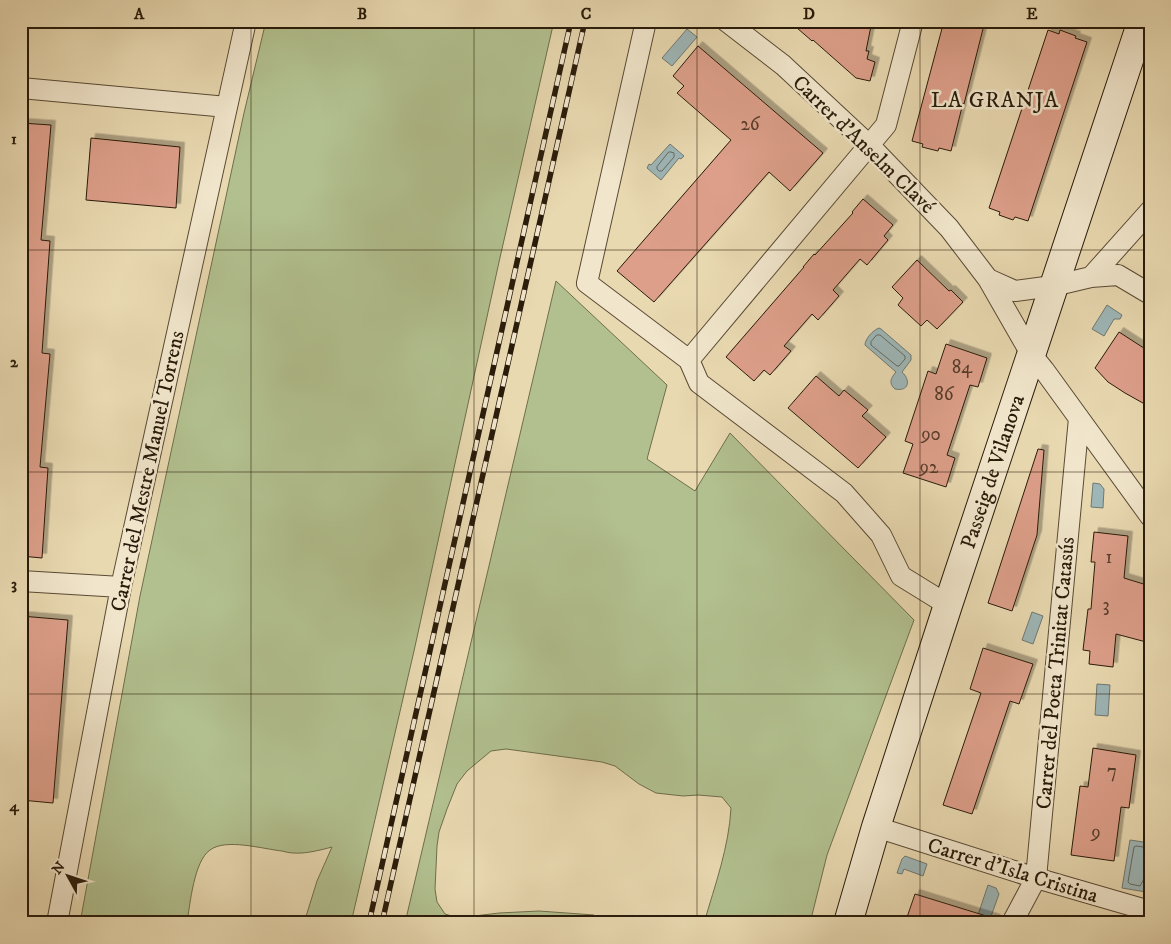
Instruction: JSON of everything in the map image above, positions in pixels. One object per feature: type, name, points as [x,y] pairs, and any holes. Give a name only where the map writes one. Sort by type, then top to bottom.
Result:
[{"type":"street","name":"Carrer del Mestre Manuel Torrens","points":[[57,923],[121,587],[246,21]]},
{"type":"street","points":[[646,21],[587,283],[690,360],[699,383],[844,493],[881,535],[901,576],[948,605]]},
{"type":"street","name":"Carrer d'Anselm Clavé","points":[[726,21],[783,65],[870,146],[949,228],[988,280],[1031,354],[1150,516]]},
{"type":"street","points":[[690,360],[886,125],[913,21]]},
{"type":"street","name":"Passeig de Vilanova","points":[[848,923],[876,828],[948,605],[1142,21]]},
{"type":"street","points":[[21,88],[227,107]]},
{"type":"street","points":[[1091,277],[1150,211]]},
{"type":"street","points":[[988,280],[1015,291],[1053,286],[1091,277],[1118,276],[1150,294]]},
{"type":"street","name":"Carrer del Poeta Trinitat Catasús","points":[[1012,923],[1036,878],[1078,418]]},
{"type":"street","points":[[21,581],[121,587]]},
{"type":"street","name":"Carrer d'Isla Cristina","points":[[876,828],[1150,911]]},
{"type":"green space","points":[[266,21],[554,21],[414,651],[351,923],[304,923],[317,881],[332,847],[313,852],[290,853],[255,847],[225,845],[210,850],[200,863],[191,894],[187,923],[80,923],[140,596],[244,113]]},
{"type":"green space","points":[[556,281],[667,385],[647,459],[695,491],[730,433],[914,620],[827,855],[810,923],[704,923],[721,866],[730,823],[731,808],[722,797],[656,793],[639,784],[615,766],[602,762],[506,749],[491,751],[467,771],[457,784],[439,832],[435,889],[437,902],[445,914],[458,918],[539,911],[594,915],[591,923],[405,923]]},
{"type":"water","points":[[687,29],[697,37],[672,66],[662,58]]},
{"type":"water","points":[[670,144],[684,156],[681,159],[679,158],[661,180],[647,168]]},
{"type":"water","points":[[1107,305],[1122,315],[1120,319],[1114,319],[1104,336],[1092,329]]},
{"type":"water","points":[[879,328],[911,355],[911,360],[902,372],[907,378],[907,385],[903,389],[895,389],[893,387],[891,380],[896,372],[865,345],[870,335]]},
{"type":"water","points":[[1093,483],[1100,484],[1104,489],[1103,508],[1091,507]]},
{"type":"water","points":[[1032,612],[1043,616],[1033,644],[1022,640]]},
{"type":"water","points":[[1097,684],[1110,685],[1108,716],[1095,715]]},
{"type":"water","points":[[1130,840],[1150,843],[1150,868],[1146,892],[1122,888]]},
{"type":"water","points":[[905,856],[927,864],[923,876],[904,869],[902,874],[897,873]]},
{"type":"water","points":[[988,885],[996,888],[999,894],[990,919],[978,915]]},
{"type":"building","points":[[789,21],[872,21],[866,51],[869,51],[867,59],[875,62],[870,81],[856,78]]},
{"type":"building","points":[[944,21],[985,21],[951,151],[939,148],[938,151],[922,147],[923,144],[912,141]]},
{"type":"building","points":[[1048,30],[1059,34],[1060,30],[1087,42],[1028,221],[1015,217],[1013,220],[999,215],[1000,212],[989,208]]},
{"type":"building","points":[[698,46],[823,153],[790,191],[769,172],[654,302],[617,271],[731,140],[677,93],[684,86],[673,76]]},
{"type":"building","points":[[21,123],[51,125],[41,240],[50,241],[42,353],[50,354],[40,467],[48,468],[42,558],[21,556]]},
{"type":"building","points":[[91,138],[180,147],[176,208],[86,200]]},
{"type":"building","points":[[863,199],[893,225],[884,236],[888,240],[867,265],[860,259],[833,290],[839,296],[818,320],[812,314],[784,346],[791,351],[770,375],[764,370],[754,381],[726,357],[814,254],[853,213]]},
{"type":"building","points":[[917,260],[963,302],[937,329],[927,320],[921,326],[898,305],[903,298],[892,287]]},
{"type":"building","points":[[1119,332],[1150,352],[1150,407],[1108,382],[1095,368]]},
{"type":"building","points":[[946,344],[987,358],[978,387],[970,385],[947,455],[955,458],[946,487],[903,473],[913,444],[905,441],[928,371],[936,374]]},
{"type":"building","points":[[816,376],[839,396],[844,390],[868,410],[862,416],[886,437],[858,468],[788,408]]},
{"type":"building","points":[[1038,449],[1044,450],[1037,535],[1012,611],[988,603]]},
{"type":"building","points":[[1094,532],[1128,536],[1124,578],[1150,586],[1150,643],[1116,634],[1113,667],[1089,664],[1090,651],[1083,650],[1088,609],[1091,609],[1095,562],[1091,562]]},
{"type":"building","points":[[21,616],[68,620],[53,803],[21,800]]},
{"type":"building","points":[[983,648],[1033,664],[1019,704],[1010,701],[972,814],[943,805],[981,693],[970,689]]},
{"type":"building","points":[[1093,748],[1136,755],[1129,808],[1121,807],[1114,861],[1071,855],[1080,786],[1088,787]]},
{"type":"building","points":[[915,894],[996,919],[995,923],[905,923]]},
{"type":"railway","points":[[369,923],[571,21]]},
{"type":"railway","points":[[382,923],[585,21]]},
{"type":"district","name":"LA GRANJA","points":[[995,99]]}]
